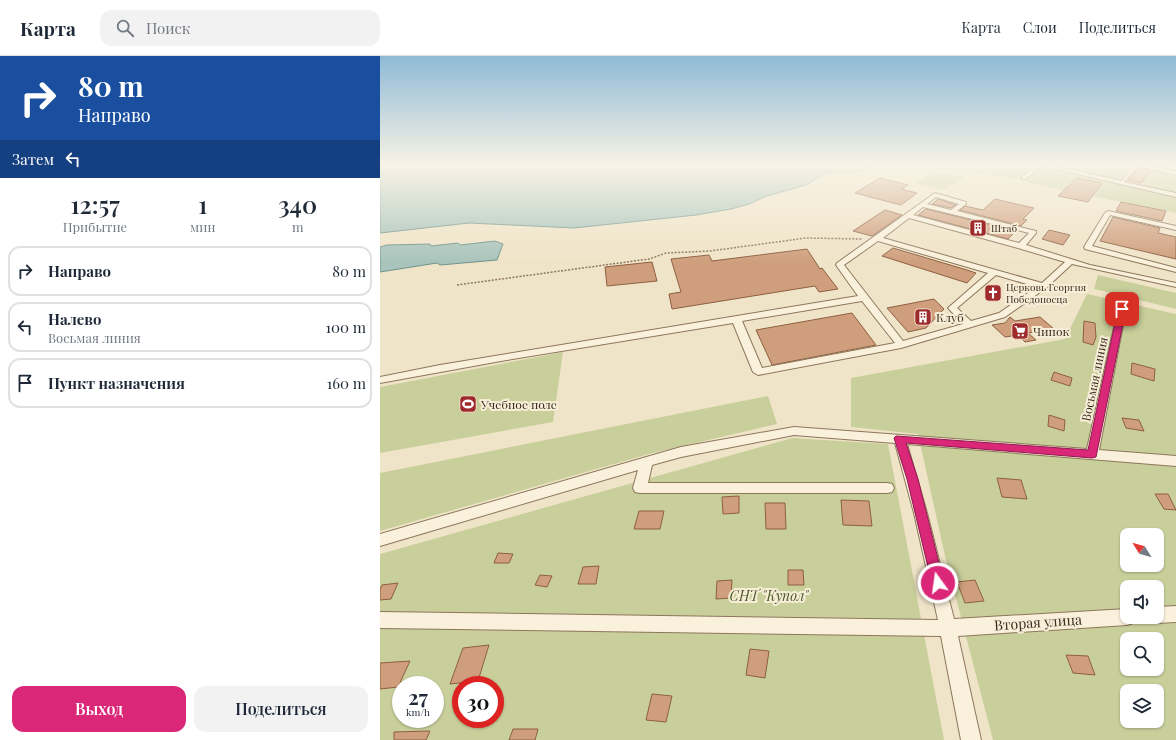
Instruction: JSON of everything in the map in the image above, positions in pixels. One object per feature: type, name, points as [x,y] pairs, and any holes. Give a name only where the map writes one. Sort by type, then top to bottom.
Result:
[{"type":"street","points":[[901,345],[840,265],[933,198]]},
{"type":"street","points":[[942,198],[956,202],[964,202],[953,214]]},
{"type":"street","points":[[921,208],[962,215],[992,224],[1034,232],[1021,246]]},
{"type":"street","points":[[1176,228],[1108,213],[1088,248],[1176,270]]},
{"type":"street","points":[[908,216],[1071,261],[1176,285]]},
{"type":"street","points":[[874,240],[969,268],[1043,286]]},
{"type":"street","points":[[737,320],[758,372],[901,345],[1002,315],[1043,286],[1071,261]]},
{"type":"street","points":[[969,325],[951,311],[952,308],[993,273]]},
{"type":"street","points":[[380,380],[489,359],[737,320],[864,298]]},
{"type":"street","name":"Восьмая линия","points":[[1092,454],[1122,309]]},
{"type":"street","points":[[1002,315],[1009,322]]},
{"type":"street","points":[[380,540],[681,452],[794,431],[899,438],[1176,461]]},
{"type":"street","points":[[899,438],[912,479],[948,628],[971,740]]},
{"type":"street","points":[[646,462],[640,488],[887,488]]},
{"type":"street","points":[[1164,615],[1176,614]]},
{"type":"street","name":"Вторая улица","points":[[380,620],[948,628],[1120,617]]},
{"type":"path","points":[[457,285],[649,259],[666,253],[710,251],[806,238],[852,237],[874,240]]},
{"type":"green space","points":[[1102,198],[1176,198],[1176,213]]},
{"type":"green space","points":[[1098,275],[1176,293],[1176,309],[1094,289]]},
{"type":"green space","points":[[1087,294],[1176,314],[1176,740],[993,740],[945,556],[918,434],[851,427],[851,378],[1065,339]]},
{"type":"green space","name":"Учебное поле","points":[[563,352],[553,422],[380,453],[380,387]]},
{"type":"green space","points":[[768,396],[777,424],[649,454],[380,531],[380,473]]},
{"type":"green space","name":"СНТ \"Купол\"","points":[[792,438],[888,444],[944,740],[380,740],[380,554]]},
{"type":"water","points":[[380,198],[763,198],[749,204],[731,209],[696,215],[574,228],[469,223],[380,233]]},
{"type":"water","points":[[495,241],[503,244],[497,260],[440,265],[437,263],[380,272],[380,247],[387,245],[430,244],[431,246],[458,243],[460,245]]},
{"type":"building","points":[[874,198],[910,198],[901,205]]},
{"type":"building","points":[[1068,198],[1091,198],[1088,202]]},
{"type":"building","points":[[938,199],[956,205],[951,208],[932,204]]},
{"type":"building","points":[[995,199],[1034,208],[1023,219],[1027,220],[1021,226],[960,210],[965,206],[983,210]]},
{"type":"building","points":[[1121,202],[1166,211],[1162,221],[1116,211]]},
{"type":"building","points":[[926,209],[1016,231],[1008,239],[918,215]]},
{"type":"building","points":[[885,210],[902,215],[872,236],[853,231]]},
{"type":"building","points":[[1113,217],[1160,228],[1158,233],[1176,237],[1176,259],[1100,241]]},
{"type":"building","points":[[1049,230],[1070,235],[1063,245],[1042,239]]},
{"type":"building","points":[[893,248],[976,273],[967,283],[882,256]]},
{"type":"building","points":[[807,249],[820,269],[822,268],[838,289],[819,292],[815,286],[672,309],[669,294],[681,292],[671,259],[709,255],[712,261]]},
{"type":"building","points":[[652,262],[657,281],[607,286],[605,267]]},
{"type":"building","name":"Клуб","points":[[934,299],[944,309],[926,328],[908,332],[887,308]]},
{"type":"building","points":[[852,313],[876,345],[772,365],[756,330]]},
{"type":"building","name":"Чипок","points":[[1010,317],[1015,321],[1040,317],[1054,329],[1028,333],[1036,340],[1025,342],[1018,335],[1005,337],[992,325],[1005,323]]},
{"type":"building","points":[[1084,321],[1095,323],[1096,337],[1093,345],[1083,342]]},
{"type":"building","points":[[1132,363],[1155,369],[1154,381],[1131,374]]},
{"type":"building","points":[[1054,372],[1072,378],[1070,386],[1051,380]]},
{"type":"building","points":[[1049,415],[1065,420],[1064,431],[1048,426]]},
{"type":"building","points":[[1122,418],[1139,420],[1144,431],[1126,428]]},
{"type":"building","points":[[997,478],[1021,480],[1027,499],[1002,497]]},
{"type":"building","points":[[1155,494],[1168,494],[1176,510],[1164,509]]},
{"type":"building","points":[[739,496],[739,513],[723,514],[722,497]]},
{"type":"building","points":[[841,500],[869,501],[872,526],[843,525]]},
{"type":"building","points":[[765,503],[785,503],[786,529],[766,529]]},
{"type":"building","points":[[639,511],[664,511],[660,529],[634,529]]},
{"type":"building","points":[[498,553],[513,554],[509,563],[494,563]]},
{"type":"building","points":[[599,566],[596,584],[578,584],[583,567]]},
{"type":"building","points":[[788,570],[803,570],[804,585],[788,585]]},
{"type":"building","points":[[540,575],[552,576],[547,587],[535,585]]},
{"type":"building","points":[[732,580],[731,598],[716,599],[717,581]]},
{"type":"building","points":[[975,580],[984,601],[965,603],[957,582]]},
{"type":"building","points":[[398,583],[391,599],[380,600],[380,589],[382,585]]},
{"type":"building","points":[[489,645],[480,676],[453,676],[463,648]]},
{"type":"building","points":[[750,649],[769,651],[765,678],[746,675]]},
{"type":"building","points":[[1066,655],[1088,656],[1095,675],[1073,673]]},
{"type":"building","points":[[410,661],[403,676],[392,676],[392,688],[380,689],[380,663]]},
{"type":"building","points":[[652,694],[672,696],[666,722],[646,720]]},
{"type":"building","points":[[513,729],[538,729],[535,740],[509,740]]},
{"type":"building","points":[[430,731],[426,740],[394,740],[394,732]]},
{"type":"place","name":"Штаб","points":[[978,228]]},
{"type":"place","name":"Церковь Георгия Победоносца","points":[[993,293]]},
{"type":"place","name":"Клуб","points":[[923,317]]},
{"type":"place","name":"Чипок","points":[[1020,331]]},
{"type":"place","name":"Учебное поле","points":[[468,404]]},
{"type":"route","points":[[938,583],[912,479],[899,438],[1092,454],[1122,309]]}]
